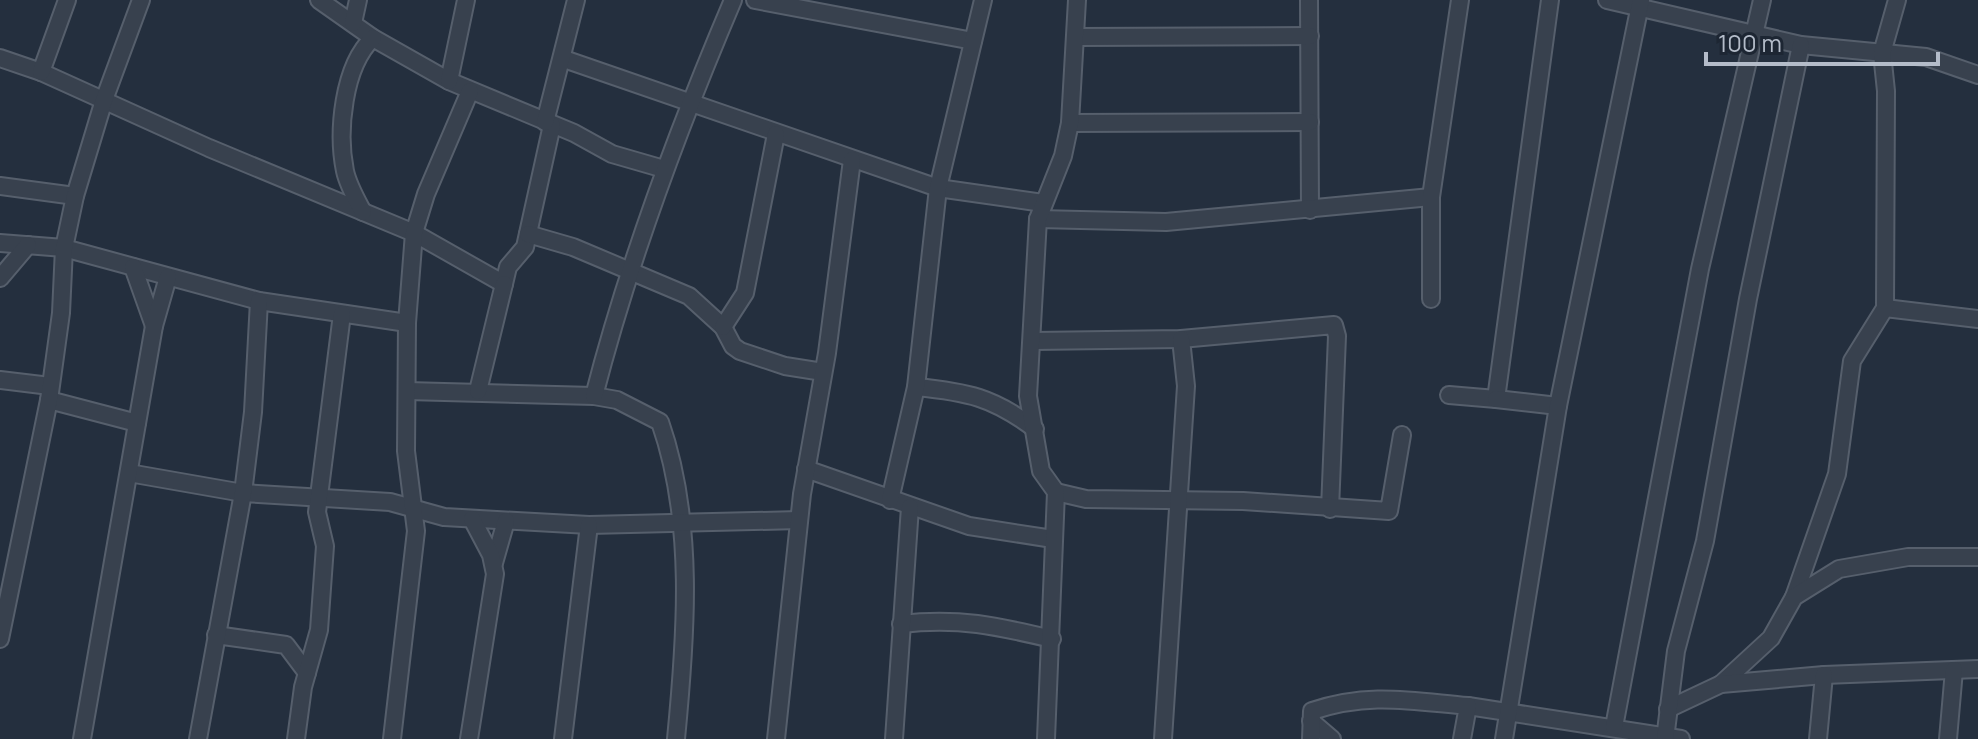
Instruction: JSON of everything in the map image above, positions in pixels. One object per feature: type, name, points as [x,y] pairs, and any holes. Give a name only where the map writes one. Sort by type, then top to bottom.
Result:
[{"type":"street","points":[[41,72],[67,0]]},
{"type":"street","points":[[0,639],[50,393],[61,313],[64,248],[75,196],[104,100],[141,0]]},
{"type":"street","points":[[319,0],[373,38],[449,81],[612,154],[664,169]]},
{"type":"street","points":[[353,23],[358,0]]},
{"type":"street","points":[[449,81],[466,0]]},
{"type":"street","points":[[478,391],[508,267],[525,247],[576,0]]},
{"type":"street","points":[[594,396],[629,273],[664,169],[733,0]]},
{"type":"street","points":[[755,0],[973,41]]},
{"type":"street","points":[[890,500],[916,387],[938,188],[983,0]]},
{"type":"street","points":[[1046,739],[1056,492],[1041,471],[1028,396],[1034,341],[1040,211],[1063,156],[1070,123],[1077,0]]},
{"type":"street","points":[[1309,0],[1310,210]]},
{"type":"street","points":[[1431,299],[1431,197],[1460,0]]},
{"type":"street","points":[[1496,399],[1550,0]]},
{"type":"street","points":[[1607,0],[1640,4],[1801,45],[1926,57],[1978,75]]},
{"type":"street","points":[[1614,727],[1700,269],[1762,0]]},
{"type":"street","points":[[1668,709],[1721,684],[1771,638],[1794,597],[1837,474],[1852,361],[1885,308],[1886,91],[1882,53],[1897,0]]},
{"type":"street","points":[[1504,739],[1558,406],[1640,4]]},
{"type":"street","points":[[1077,37],[1310,36]]},
{"type":"street","points":[[363,212],[345,171],[344,126],[354,70],[364,46],[373,38]]},
{"type":"street","points":[[1311,739],[1312,711],[1349,700],[1372,698],[1468,706],[1670,738],[1668,709],[1676,651],[1705,541],[1748,299],[1801,45]]},
{"type":"street","points":[[0,58],[41,72],[414,233],[504,284]]},
{"type":"street","points":[[564,59],[938,188],[1040,211],[1166,222],[1431,197]]},
{"type":"street","points":[[392,739],[416,531],[407,483],[407,323],[414,233],[426,194],[470,91]]},
{"type":"street","points":[[1070,123],[1310,122]]},
{"type":"street","points":[[723,327],[745,293],[776,134]]},
{"type":"street","points":[[776,739],[799,520],[852,160]]},
{"type":"street","points":[[0,186],[75,196]]},
{"type":"street","points":[[528,234],[573,247],[689,296],[723,327],[733,346],[740,351],[785,366],[823,372]]},
{"type":"street","points":[[0,243],[64,248],[259,301],[407,323]]},
{"type":"street","points":[[0,278],[28,245]]},
{"type":"street","points":[[133,267],[154,326]]},
{"type":"street","points":[[82,739],[154,326],[168,277]]},
{"type":"street","points":[[198,739],[243,493],[253,412],[259,301]]},
{"type":"street","points":[[1885,308],[1978,319]]},
{"type":"street","points":[[296,739],[307,673],[319,630],[325,546],[317,512],[342,314]]},
{"type":"street","points":[[1034,341],[1181,339],[1334,325],[1337,336],[1330,509]]},
{"type":"street","points":[[1163,739],[1186,386],[1181,339]]},
{"type":"street","points":[[0,380],[50,393],[137,423]]},
{"type":"street","points":[[916,387],[971,393],[1008,409],[1035,429]]},
{"type":"street","points":[[407,391],[594,396],[617,400],[660,422],[669,447],[682,522],[681,689],[676,739]]},
{"type":"street","points":[[1449,395],[1558,406]]},
{"type":"street","points":[[1056,492],[1086,499],[1389,511],[1402,435]]},
{"type":"street","points":[[806,469],[910,507],[986,530],[1053,539]]},
{"type":"street","points":[[129,473],[243,493],[318,500],[390,502],[444,517],[472,519],[589,525],[799,520]]},
{"type":"street","points":[[390,502],[407,483]]},
{"type":"street","points":[[894,739],[910,507]]},
{"type":"street","points":[[416,531],[444,517]]},
{"type":"street","points":[[472,519],[494,563]]},
{"type":"street","points":[[469,739],[493,592],[494,563],[506,521]]},
{"type":"street","points":[[563,739],[589,525]]},
{"type":"street","points":[[1794,597],[1839,569],[1908,557],[1978,557]]},
{"type":"street","points":[[901,624],[938,620],[981,622],[1052,639]]},
{"type":"street","points":[[216,635],[286,645],[307,673]]},
{"type":"street","points":[[1721,684],[1824,675],[1978,669]]},
{"type":"street","points":[[1948,739],[1954,670]]},
{"type":"street","points":[[1818,739],[1824,675]]},
{"type":"street","points":[[1462,739],[1468,706]]},
{"type":"street","points":[[1311,721],[1332,739]]}]
